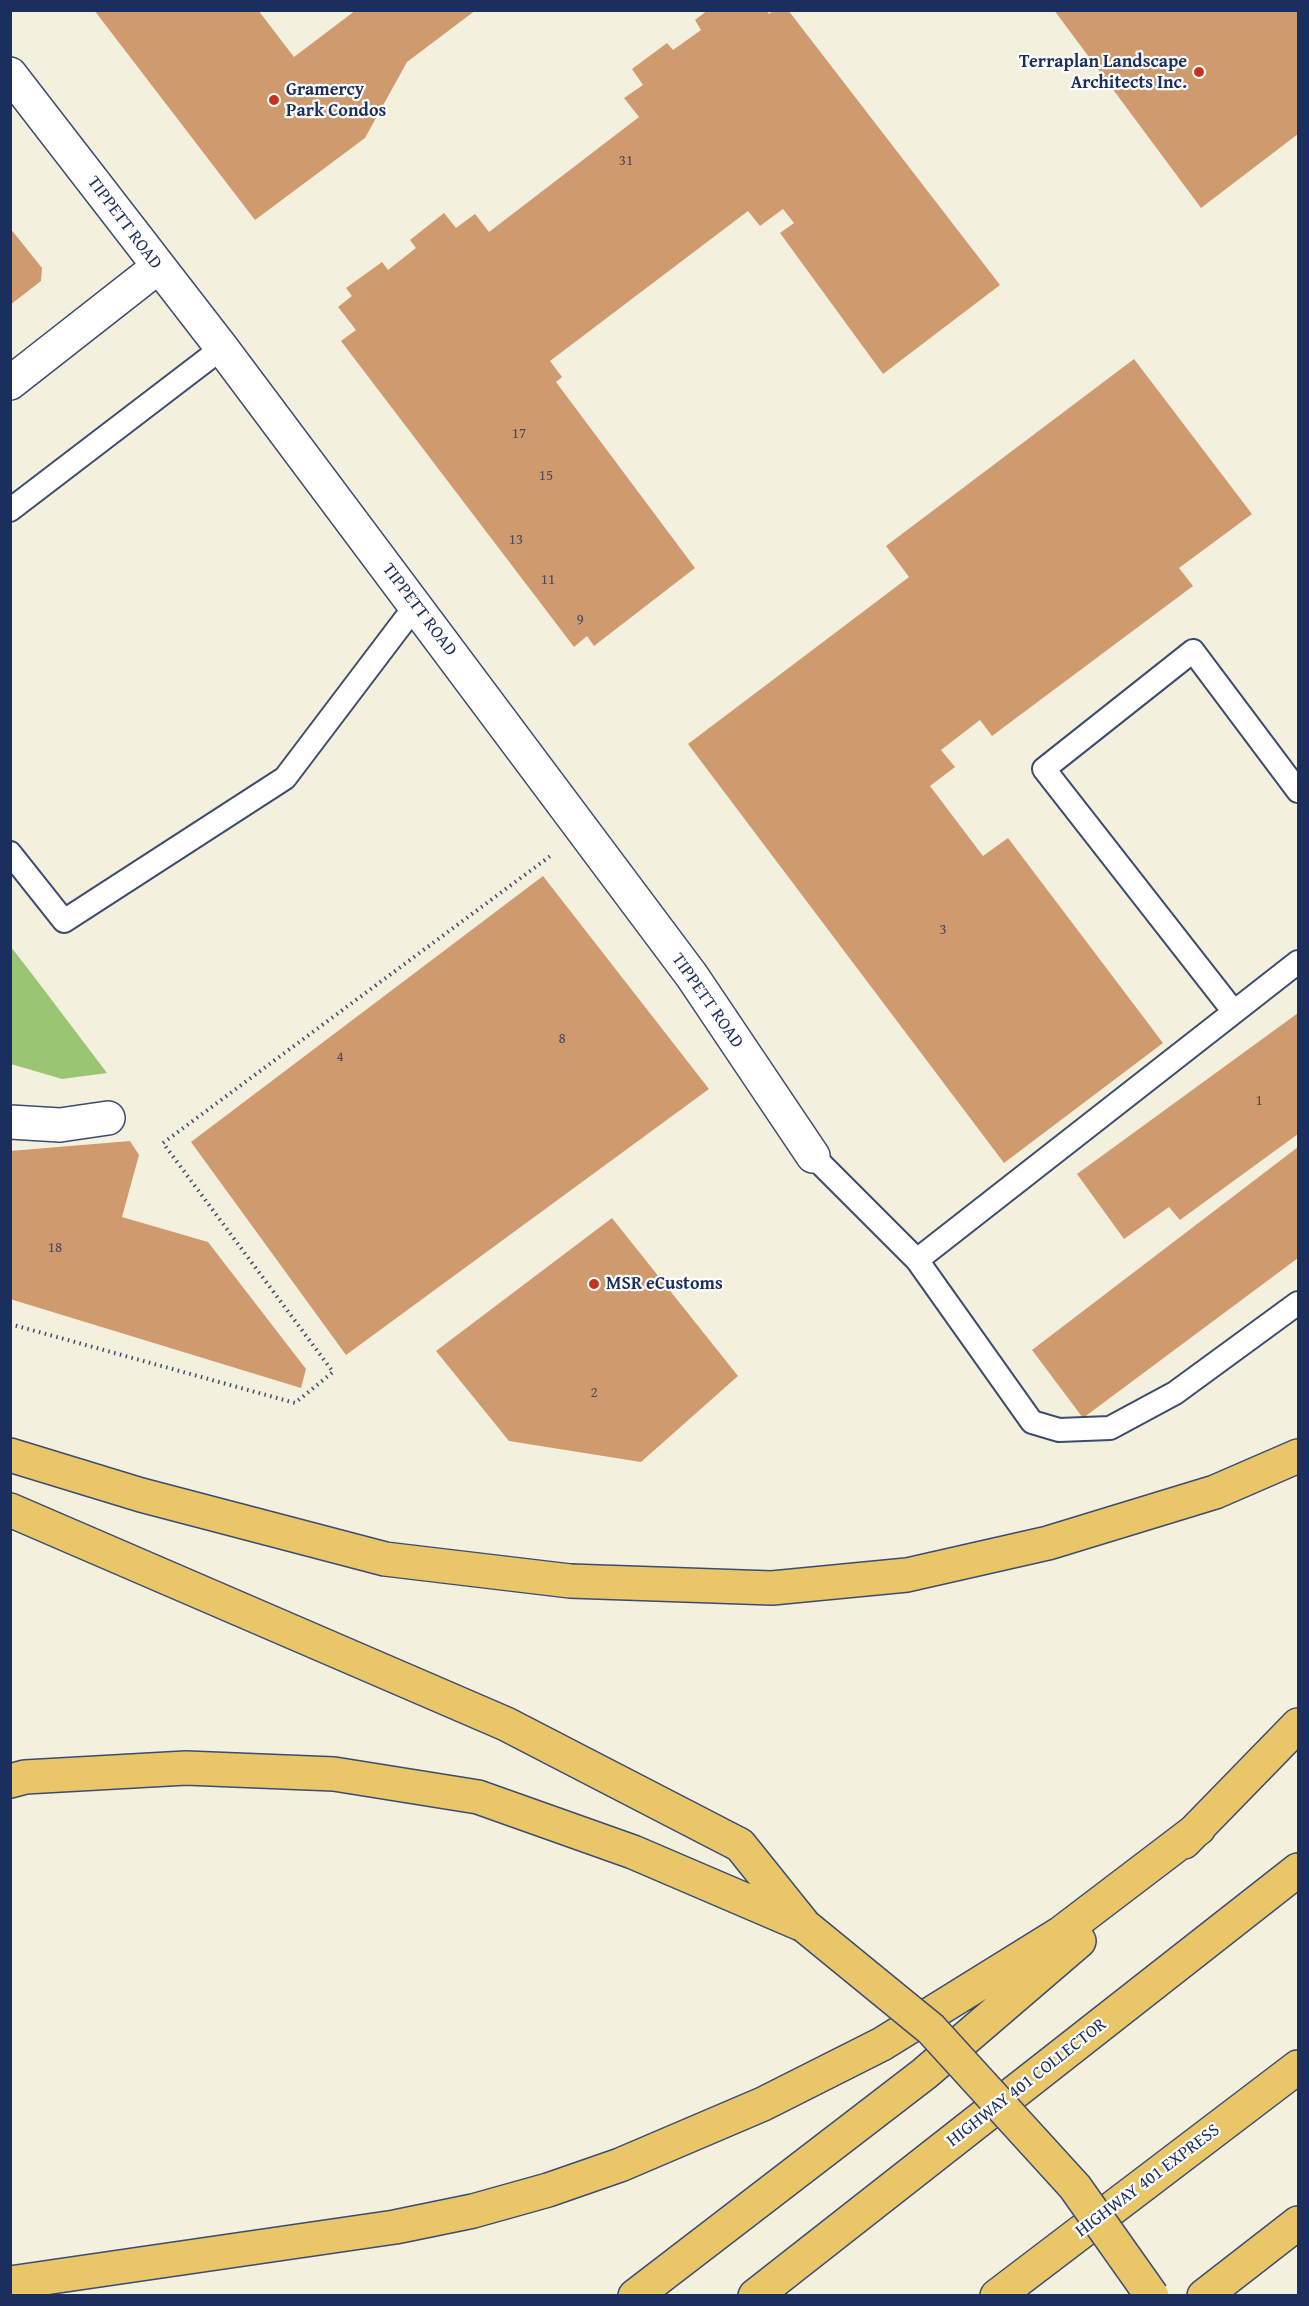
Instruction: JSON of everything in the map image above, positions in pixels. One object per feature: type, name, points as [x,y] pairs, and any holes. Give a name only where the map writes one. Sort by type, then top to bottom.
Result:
[{"type":"highway","points":[[10,1455],[141,1495],[385,1559],[570,1581],[772,1588],[907,1575],[1048,1543],[1215,1492],[1299,1456]]},
{"type":"highway","points":[[10,1510],[506,1724],[740,1845],[806,1926],[931,2029],[1075,2187],[1152,2295]]},
{"type":"highway","points":[[635,2295],[941,2060],[1085,1936],[1199,1828],[1299,1725]]},
{"type":"highway","points":[[10,1781],[25,1777],[186,1768],[334,1774],[478,1797],[633,1852],[806,1926]]},
{"type":"highway","points":[[10,2283],[395,2227],[494,2205],[620,2165],[753,2108],[882,2044],[1014,1965],[1061,1933],[1199,1828]]},
{"type":"highway","name":"HIGHWAY 401 COLLECTOR","points":[[755,2295],[1299,1870]]},
{"type":"highway","name":"HIGHWAY 401 EXPRESS","points":[[998,2295],[1299,2067]]},
{"type":"highway","points":[[1204,2295],[1299,2223]]},
{"type":"street","name":"TIPPETT ROAD","points":[[10,74],[222,348],[692,976],[813,1156]]},
{"type":"street","points":[[10,383],[158,267]]},
{"type":"street","points":[[10,1122],[60,1125],[108,1118]]},
{"type":"lane","points":[[10,510],[222,348]]},
{"type":"lane","points":[[10,853],[64,921],[285,778],[416,605]]},
{"type":"lane","points":[[1234,1012],[1044,769],[1193,651],[1295,780]]},
{"type":"lane","points":[[917,1260],[1299,962]]},
{"type":"lane","points":[[813,1156],[917,1260],[1032,1422],[1059,1430],[1110,1428],[1119,1424],[1175,1394],[1299,1303]]},
{"type":"path","points":[[10,1324],[295,1403],[333,1372],[163,1143],[584,831]]},
{"type":"green space","points":[[11,947],[107,1073],[62,1079],[11,1064]]},
{"type":"building","name":"Gramercy Park Condos","points":[[94,10],[258,10],[294,57],[356,10],[476,10],[407,62],[365,138],[255,220]]},
{"type":"building","points":[[708,10],[767,10],[769,14],[774,10],[788,10],[1000,285],[883,374],[780,233],[794,223],[783,209],[760,226],[748,211],[550,361],[562,377],[556,382],[695,568],[594,646],[587,636],[574,647],[341,341],[356,330],[338,307],[352,296],[346,288],[382,262],[388,270],[416,248],[410,240],[444,213],[456,228],[475,214],[489,232],[639,117],[624,98],[643,85],[632,69],[667,43],[673,50],[701,30],[695,20]]},
{"type":"building","name":"Terraplan Landscape Architects Inc.","points":[[1054,10],[1298,10],[1298,134],[1201,208]]},
{"type":"building","points":[[10,228],[42,268],[41,281],[10,305]]},
{"type":"building","points":[[1134,359],[1252,514],[1179,568],[1193,586],[992,736],[980,720],[941,750],[955,767],[930,786],[983,856],[1008,838],[1163,1043],[1004,1163],[688,744],[909,577],[886,546]]},
{"type":"building","points":[[543,876],[709,1089],[346,1355],[191,1142]]},
{"type":"building","points":[[1298,1013],[1298,1134],[1180,1220],[1169,1207],[1124,1239],[1077,1174]]},
{"type":"building","points":[[130,1141],[139,1155],[122,1217],[208,1242],[306,1369],[301,1388],[10,1299],[10,1151]]},
{"type":"building","points":[[1298,1147],[1298,1258],[1083,1418],[1032,1350]]},
{"type":"building","name":"MSR eCustoms","points":[[612,1218],[738,1376],[641,1462],[509,1441],[436,1351]]},
{"type":"place","name":"Terraplan Landscape Architects Inc.","points":[[1199,72]]},
{"type":"place","name":"Gramercy Park Condos","points":[[274,100]]},
{"type":"place","name":"MSR eCustoms","points":[[594,1284]]}]
